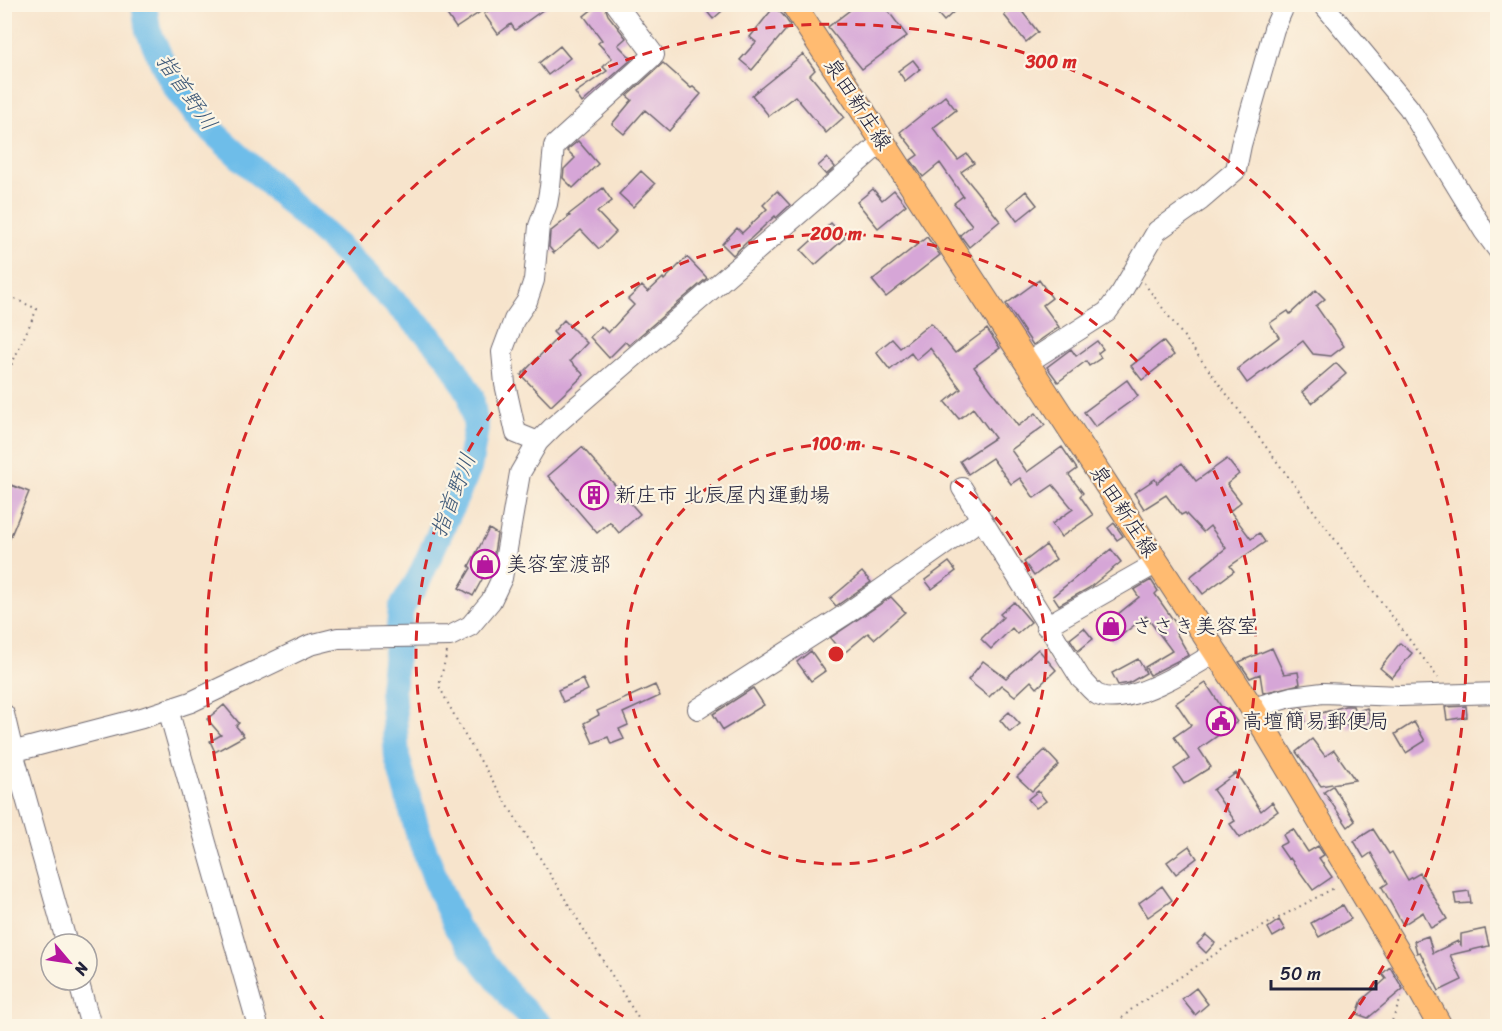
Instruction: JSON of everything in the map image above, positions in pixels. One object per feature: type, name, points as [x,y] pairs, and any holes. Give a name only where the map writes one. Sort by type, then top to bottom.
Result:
[{"type":"main road","name":"泉田新庄線","points":[[793,4],[1252,708],[1412,974],[1440,1026]]},
{"type":"street","points":[[538,442],[516,434],[505,384],[502,352],[514,321],[527,301],[534,280],[538,226],[547,204],[554,146],[654,54],[616,4]]},
{"type":"street","points":[[1027,363],[1107,312],[1121,293],[1157,231],[1201,200],[1236,170],[1274,29],[1285,4]]},
{"type":"street","points":[[1323,4],[1409,108],[1497,250]]},
{"type":"street","points":[[9,753],[191,702],[310,645],[338,638],[450,636],[470,626],[491,601],[502,578],[520,473],[538,442],[882,141]]},
{"type":"street","points":[[962,488],[1080,679],[1097,695],[1116,698],[1154,687],[1216,652]]},
{"type":"street","points":[[698,709],[846,614],[981,519]]},
{"type":"street","points":[[1046,626],[1157,563]]},
{"type":"street","points":[[1252,708],[1291,697],[1323,693],[1400,696],[1497,693]]},
{"type":"street","points":[[168,710],[258,1026]]},
{"type":"street","points":[[4,714],[9,753],[63,932]]},
{"type":"street","points":[[81,992],[91,1026]]},
{"type":"path","points":[[1135,270],[1451,695]]},
{"type":"path","points":[[4,294],[37,309],[4,381]]},
{"type":"path","points":[[450,636],[439,686],[464,734],[644,1026]]},
{"type":"path","points":[[1113,1026],[1133,1008],[1232,943],[1355,878]]},
{"type":"path","points":[[1390,1026],[1412,974]]},
{"type":"building","points":[[440,4],[475,4],[480,12],[456,28]]},
{"type":"building","points":[[498,4],[551,4],[515,30],[511,24],[498,34],[484,14]]},
{"type":"building","points":[[599,4],[604,4],[608,15],[626,38],[618,45],[632,59],[582,103],[575,93],[607,71],[603,67],[612,58],[598,43],[602,40],[584,16]]},
{"type":"building","points":[[711,4],[730,4],[713,19],[705,9]]},
{"type":"building","points":[[858,4],[883,4],[907,36],[862,69],[828,27]]},
{"type":"building","points":[[929,4],[962,4],[944,21]]},
{"type":"building","points":[[1017,5],[1038,32],[1026,42],[1004,15]]},
{"type":"building","points":[[774,7],[790,25],[752,70],[740,60],[756,42],[750,37]]},
{"type":"building","points":[[560,46],[570,58],[548,75],[539,63]]},
{"type":"building","points":[[803,54],[815,70],[810,75],[844,117],[826,133],[795,96],[769,116],[752,95]]},
{"type":"building","points":[[913,60],[920,69],[905,81],[898,71]]},
{"type":"building","points":[[663,63],[701,94],[669,131],[645,110],[624,134],[612,124],[632,100],[627,96]]},
{"type":"building","points":[[945,96],[956,110],[933,128],[958,160],[967,154],[974,163],[961,172],[1000,221],[969,247],[960,235],[972,225],[954,203],[963,196],[940,163],[923,177],[911,160],[918,155],[900,132]]},
{"type":"building","points":[[578,141],[598,164],[573,188],[563,178],[564,169],[575,158],[567,150]]},
{"type":"building","points":[[827,158],[835,167],[826,175],[818,166]]},
{"type":"building","points":[[641,171],[655,184],[633,207],[619,194]]},
{"type":"building","points":[[603,188],[612,201],[597,212],[616,232],[599,249],[581,230],[554,253],[549,247],[550,232]]},
{"type":"building","points":[[873,189],[882,200],[894,190],[906,205],[878,228],[857,202]]},
{"type":"building","points":[[777,191],[790,205],[733,255],[722,244],[737,228],[742,233],[767,209],[763,205]]},
{"type":"building","points":[[1026,191],[1037,205],[1017,221],[1007,207]]},
{"type":"building","points":[[831,223],[845,238],[815,265],[801,250]]},
{"type":"building","points":[[927,237],[940,255],[886,297],[872,280]]},
{"type":"building","points":[[687,257],[707,278],[629,345],[625,342],[609,358],[590,337],[601,326],[608,333],[634,305],[628,299],[642,286],[648,292]]},
{"type":"building","points":[[1039,280],[1052,298],[1043,305],[1059,327],[1033,345],[1006,304]]},
{"type":"building","points":[[1316,290],[1325,299],[1316,306],[1344,346],[1331,356],[1313,354],[1303,341],[1247,383],[1237,369],[1279,337],[1270,323],[1288,311],[1290,314]]},
{"type":"building","points":[[564,320],[587,343],[570,361],[584,375],[551,406],[521,375],[558,337],[553,332]]},
{"type":"building","points":[[931,323],[955,353],[987,329],[1000,348],[974,367],[1018,426],[1036,413],[1045,425],[1011,450],[1027,472],[1062,447],[1077,469],[1069,475],[1083,493],[1080,496],[1093,515],[1061,537],[1052,524],[1073,509],[1053,485],[1034,498],[1020,478],[1011,484],[992,458],[968,474],[960,461],[995,438],[973,408],[959,419],[945,402],[961,389],[930,348],[916,360],[911,353],[890,370],[876,352],[892,339],[900,348]]},
{"type":"building","points":[[1097,341],[1103,349],[1098,353],[1101,358],[1089,366],[1086,361],[1058,382],[1047,367],[1071,349],[1076,356]]},
{"type":"building","points":[[1163,341],[1174,355],[1142,380],[1131,366]]},
{"type":"building","points":[[1336,363],[1346,374],[1312,403],[1302,392]]},
{"type":"building","points":[[1127,380],[1138,396],[1095,427],[1084,412]]},
{"type":"building","name":"新庄市 北辰屋内運動場","points":[[582,447],[640,514],[619,533],[610,522],[597,533],[548,476]]},
{"type":"building","points":[[1227,459],[1239,474],[1227,484],[1241,502],[1230,511],[1251,539],[1259,533],[1265,542],[1230,566],[1234,571],[1203,594],[1190,577],[1226,548],[1210,526],[1203,532],[1185,513],[1181,515],[1166,495],[1144,509],[1134,493],[1155,479],[1157,483],[1182,463],[1196,481]]},
{"type":"building","points":[[11,485],[29,492],[5,550],[4,501]]},
{"type":"building","points":[[1114,523],[1123,536],[1117,540],[1108,528]]},
{"type":"building","points":[[489,529],[497,534],[493,559],[473,596],[459,588]]},
{"type":"building","points":[[1046,545],[1056,559],[1034,576],[1024,562]]},
{"type":"building","points":[[1111,549],[1121,562],[1089,588],[1059,605],[1053,596]]},
{"type":"building","points":[[949,562],[956,571],[932,589],[925,580]]},
{"type":"building","points":[[862,572],[871,582],[836,606],[830,599]]},
{"type":"building","points":[[1151,580],[1158,591],[1155,594],[1179,628],[1175,631],[1189,655],[1150,675],[1145,667],[1172,651],[1146,616],[1113,642],[1102,627],[1139,597],[1134,590]]},
{"type":"building","points":[[891,597],[905,612],[874,639],[868,633],[843,654],[830,638]]},
{"type":"building","points":[[1014,602],[1031,622],[1017,634],[1012,628],[991,649],[981,639],[1003,617],[1000,614]]},
{"type":"building","points":[[1084,628],[1093,639],[1078,651],[1070,639]]},
{"type":"building","points":[[1400,643],[1412,653],[1392,678],[1380,668]]},
{"type":"building","points":[[1272,648],[1284,674],[1298,672],[1300,684],[1263,693],[1260,674],[1250,678],[1239,662]]},
{"type":"building","points":[[1038,649],[1056,670],[1037,688],[1031,681],[1015,696],[1001,685],[989,697],[968,680],[983,661],[1006,678]]},
{"type":"building","points":[[811,651],[825,671],[811,681],[797,662]]},
{"type":"building","points":[[1138,659],[1146,673],[1129,683],[1118,685],[1112,673]]},
{"type":"building","points":[[583,679],[588,690],[563,702],[558,690]]},
{"type":"building","points":[[1206,683],[1224,711],[1228,709],[1237,722],[1199,749],[1211,767],[1184,784],[1174,769],[1189,759],[1174,737],[1191,725],[1176,703]]},
{"type":"building","points":[[655,685],[660,696],[623,713],[628,725],[619,729],[624,739],[611,744],[608,737],[593,743],[584,723],[599,715],[597,711]]},
{"type":"building","points":[[753,688],[764,705],[723,730],[713,714]]},
{"type":"building","points":[[224,705],[239,723],[236,726],[244,736],[215,752],[210,741],[221,735],[207,719]]},
{"type":"building","points":[[1345,706],[1353,706],[1355,712],[1367,708],[1371,722],[1348,729],[1345,721],[1319,729],[1315,715]]},
{"type":"building","points":[[1466,706],[1467,717],[1447,720],[1445,707]]},
{"type":"building","points":[[1303,708],[1305,721],[1296,722],[1294,709]]},
{"type":"building","points":[[1009,712],[1020,724],[1010,732],[1000,720]]},
{"type":"building","points":[[1414,722],[1425,741],[1406,753],[1395,734]]},
{"type":"building","points":[[1312,739],[1325,756],[1334,750],[1355,780],[1321,786],[1296,752]]},
{"type":"building","points":[[1045,750],[1059,765],[1032,791],[1017,777]]},
{"type":"building","points":[[1236,773],[1261,811],[1272,802],[1278,811],[1240,838],[1230,824],[1235,821],[1213,790]]},
{"type":"building","points":[[1333,786],[1355,821],[1348,827],[1324,792]]},
{"type":"building","points":[[1038,791],[1046,801],[1036,808],[1028,799]]},
{"type":"building","points":[[1293,829],[1308,852],[1318,846],[1324,855],[1319,858],[1332,877],[1313,890],[1279,846],[1287,842],[1283,835]]},
{"type":"building","points":[[1373,829],[1389,854],[1392,852],[1408,880],[1420,873],[1447,919],[1431,928],[1423,912],[1403,925],[1382,887],[1388,883],[1371,853],[1364,858],[1354,841]]},
{"type":"building","points":[[1189,846],[1197,858],[1176,874],[1167,862]]},
{"type":"building","points":[[1162,886],[1172,900],[1148,917],[1139,903]]},
{"type":"building","points":[[1469,891],[1471,903],[1456,904],[1454,893]]},
{"type":"building","points":[[1343,905],[1351,919],[1319,937],[1311,923]]},
{"type":"building","points":[[1279,920],[1285,930],[1273,937],[1268,928]]},
{"type":"building","points":[[1485,929],[1489,946],[1450,955],[1462,980],[1439,991],[1420,952],[1417,953],[1414,941],[1428,936],[1433,953],[1458,941],[1461,945],[1461,934]]},
{"type":"building","points":[[1206,935],[1215,943],[1206,953],[1197,944]]},
{"type":"building","points":[[1390,967],[1403,989],[1368,1018],[1357,1014],[1362,1000],[1386,979],[1382,974]]},
{"type":"building","points":[[1196,988],[1208,1004],[1195,1015],[1182,999]]},
{"type":"waterway","name":"指首野川","points":[[144,4],[148,30],[165,68],[178,91],[204,124],[330,239],[427,334],[448,357],[471,396],[476,428],[469,468],[419,579],[401,609],[392,689],[397,757],[418,833],[457,928],[514,1001],[541,1026]]},
{"type":"place","name":"新庄市 北辰屋内運動場","points":[[594,495]]},
{"type":"place","name":"美容室渡部","points":[[485,564]]},
{"type":"place","name":"ささき美容室","points":[[1111,626]]},
{"type":"place","name":"高壇簡易郵便局","points":[[1221,721]]}]
